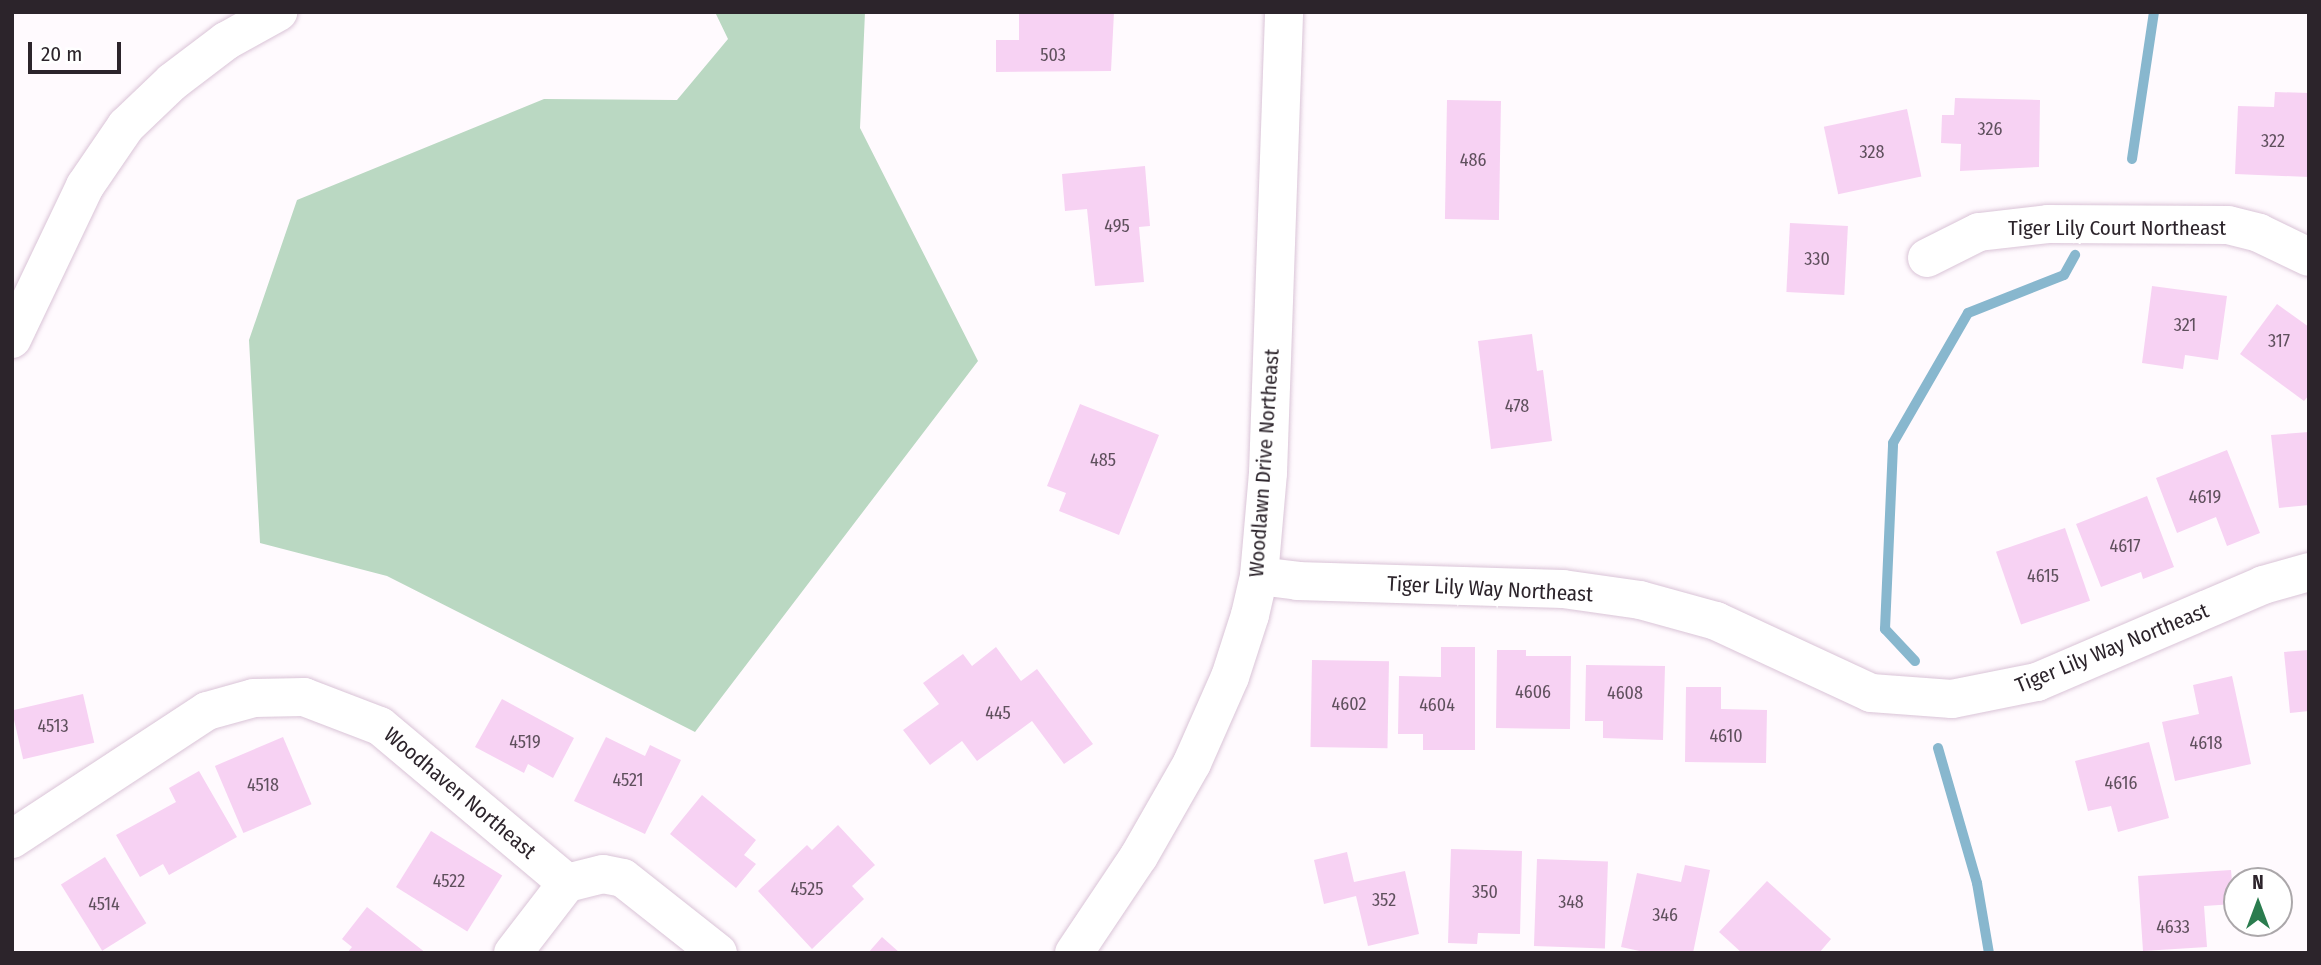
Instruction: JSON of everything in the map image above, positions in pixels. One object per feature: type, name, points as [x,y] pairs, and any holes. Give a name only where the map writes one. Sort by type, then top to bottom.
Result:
[{"type":"street","points":[[12,339],[79,198],[126,125],[172,82],[226,41],[278,12]]},
{"type":"street","name":"Woodlawn Drive Northeast","points":[[1074,953],[1139,856],[1192,763],[1230,677],[1259,576],[1268,473],[1284,12]]},
{"type":"street","name":"Tiger Lily Court Northeast","points":[[1927,258],[1979,232],[2048,224],[2228,225],[2259,233],[2309,257]]},
{"type":"street","name":"Tiger Lily Way Northeast","points":[[1259,576],[1563,589],[1640,600],[1716,621],[1871,694],[1952,699],[2037,682],[2263,585],[2309,572]]},
{"type":"street","name":"Woodhaven Northeast","points":[[12,839],[207,711],[254,698],[304,697],[380,726],[567,883]]},
{"type":"street","points":[[513,953],[567,883],[603,874],[623,878],[718,953]]},
{"type":"green space","points":[[715,12],[865,12],[860,128],[978,361],[695,732],[387,576],[260,543],[249,340],[297,200],[544,99],[677,100],[728,39]]},
{"type":"building","points":[[1019,12],[1114,12],[1111,71],[996,72],[996,40],[1019,40]]},
{"type":"building","points":[[2275,92],[2309,93],[2309,177],[2235,174],[2238,106],[2274,107]]},
{"type":"building","points":[[1955,98],[2040,100],[2039,167],[1960,171],[1961,144],[1941,143],[1942,115],[1954,115]]},
{"type":"building","points":[[1447,100],[1501,101],[1499,220],[1445,219]]},
{"type":"building","points":[[1907,109],[1921,176],[1838,194],[1824,127]]},
{"type":"building","points":[[1145,166],[1150,226],[1139,227],[1144,282],[1095,286],[1087,209],[1065,211],[1062,174]]},
{"type":"building","points":[[1790,223],[1848,226],[1844,295],[1786,292]]},
{"type":"building","points":[[2152,286],[2227,296],[2218,360],[2185,355],[2183,369],[2142,363]]},
{"type":"building","points":[[2277,304],[2309,327],[2309,395],[2304,401],[2240,354]]},
{"type":"building","points":[[1532,334],[1537,371],[1543,370],[1552,441],[1491,449],[1478,341]]},
{"type":"building","points":[[1080,404],[1159,435],[1119,535],[1059,511],[1066,493],[1047,486]]},
{"type":"building","points":[[2309,432],[2309,505],[2279,508],[2271,435]]},
{"type":"building","points":[[2227,450],[2260,533],[2227,546],[2216,517],[2177,533],[2156,478]]},
{"type":"building","points":[[2147,496],[2174,567],[2143,579],[2141,572],[2101,587],[2076,524]]},
{"type":"building","points":[[2065,528],[2090,601],[2021,625],[1996,552]]},
{"type":"building","points":[[996,647],[1021,681],[1037,669],[1093,744],[1064,764],[1032,721],[977,761],[962,741],[930,765],[903,730],[939,704],[923,683],[963,654],[972,666]]},
{"type":"building","points":[[1441,647],[1475,647],[1475,750],[1423,750],[1423,734],[1398,734],[1399,676],[1441,677]]},
{"type":"building","points":[[1497,650],[1526,650],[1526,656],[1571,656],[1570,729],[1496,728]]},
{"type":"building","points":[[2309,650],[2309,711],[2290,713],[2284,652]]},
{"type":"building","points":[[1312,660],[1389,661],[1387,748],[1310,747]]},
{"type":"building","points":[[1586,665],[1665,666],[1663,740],[1603,738],[1603,721],[1585,721]]},
{"type":"building","points":[[2232,676],[2251,764],[2175,781],[2162,722],[2199,714],[2193,685]]},
{"type":"building","points":[[1686,687],[1721,687],[1721,709],[1767,710],[1766,763],[1685,762]]},
{"type":"building","points":[[83,694],[94,743],[23,759],[12,710]]},
{"type":"building","points":[[502,699],[574,738],[553,778],[528,764],[524,773],[475,747]]},
{"type":"building","points":[[283,737],[312,804],[243,833],[215,766]]},
{"type":"building","points":[[606,737],[645,756],[650,745],[681,760],[645,834],[574,801]]},
{"type":"building","points":[[2149,742],[2169,818],[2118,832],[2111,806],[2088,811],[2075,761]]},
{"type":"building","points":[[199,771],[237,837],[169,875],[163,864],[140,877],[116,835],[176,802],[169,788]]},
{"type":"building","points":[[702,795],[756,840],[744,855],[756,864],[736,888],[670,834]]},
{"type":"building","points":[[838,825],[875,865],[852,886],[864,899],[812,949],[758,891],[807,845],[812,850]]},
{"type":"building","points":[[431,831],[502,876],[467,931],[396,887]]},
{"type":"building","points":[[1451,849],[1522,851],[1520,934],[1478,933],[1477,944],[1448,943]]},
{"type":"building","points":[[1347,852],[1354,882],[1405,871],[1419,934],[1368,946],[1356,896],[1324,904],[1314,860]]},
{"type":"building","points":[[105,857],[146,923],[102,951],[61,885]]},
{"type":"building","points":[[1537,859],[1608,861],[1605,948],[1534,946]]},
{"type":"building","points":[[1685,865],[1710,870],[1693,953],[1649,953],[1621,947],[1637,873],[1681,882]]},
{"type":"building","points":[[2223,871],[2223,905],[2204,906],[2207,947],[2143,951],[2138,876]]},
{"type":"building","points":[[1767,881],[1831,939],[1819,953],[1742,953],[1719,932]]},
{"type":"building","points":[[367,907],[426,953],[347,953],[352,947],[342,939]]},
{"type":"building","points":[[882,937],[900,953],[868,953]]},
{"type":"waterway","points":[[2132,159],[2154,12]]},
{"type":"waterway","points":[[1915,661],[1885,629],[1893,443],[1968,313],[2064,275],[2075,255]]},
{"type":"waterway","points":[[1938,748],[1977,883],[1989,953]]}]
